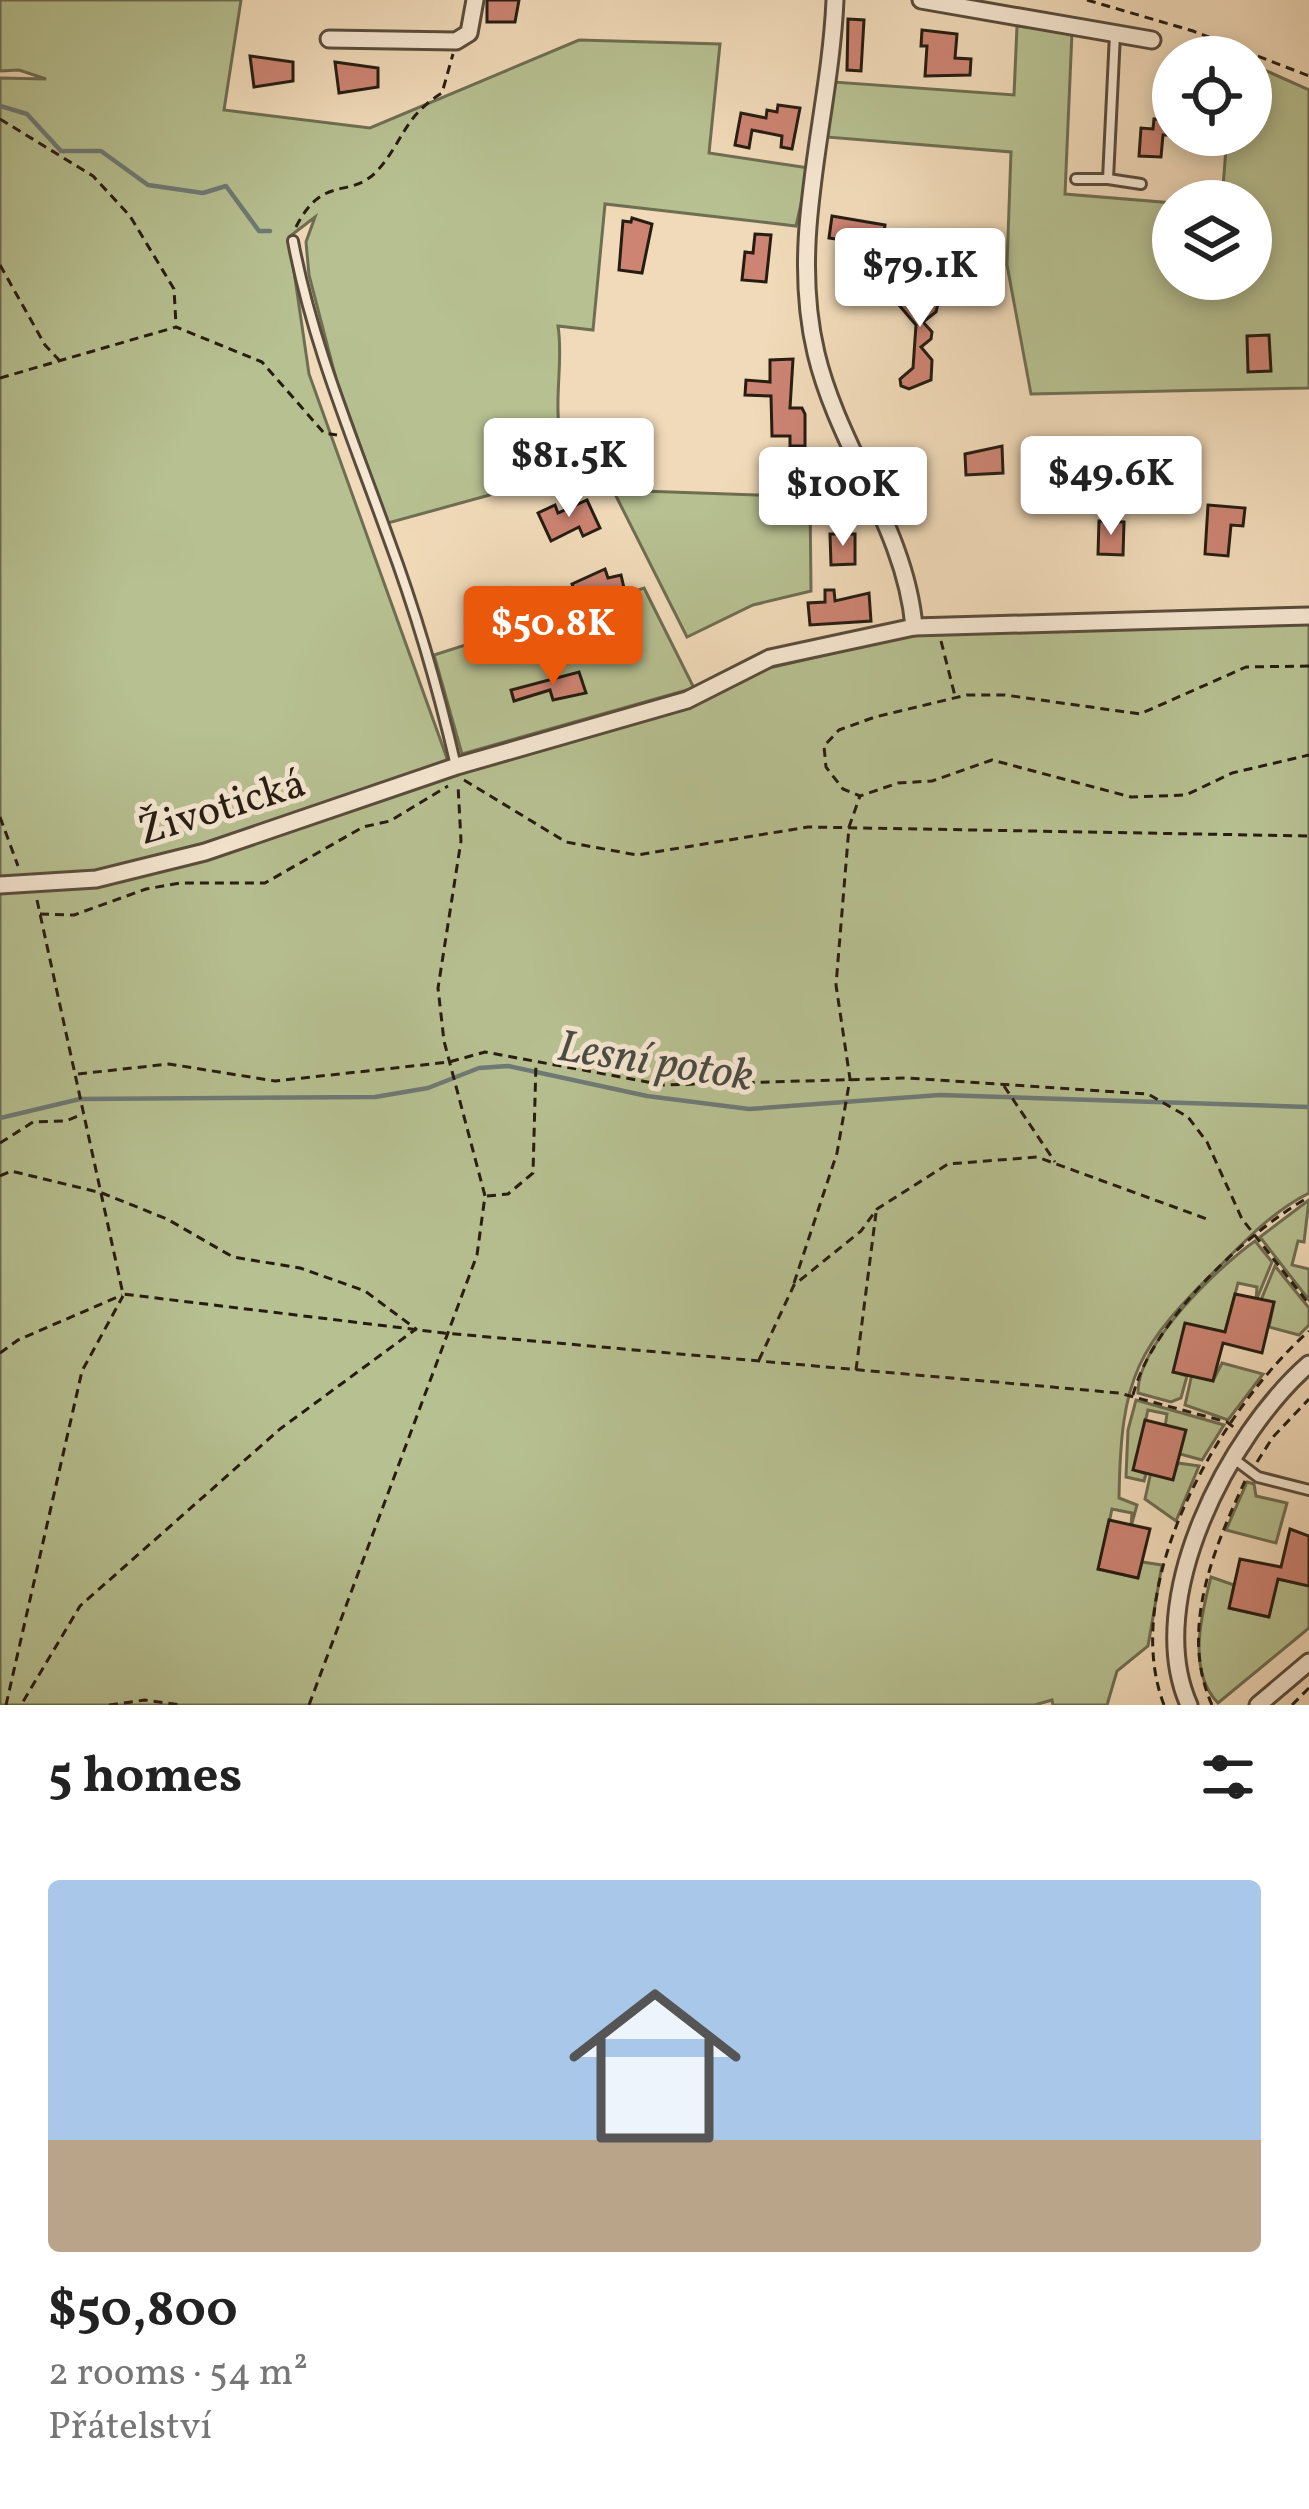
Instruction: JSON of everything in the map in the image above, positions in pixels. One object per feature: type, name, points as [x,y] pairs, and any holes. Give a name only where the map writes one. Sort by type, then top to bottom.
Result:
[{"type":"street","points":[[329,39],[456,41],[469,33],[476,0]]},
{"type":"street","points":[[835,0],[827,101],[809,203],[807,304],[828,394],[885,525],[912,604],[914,627]]},
{"type":"street","points":[[921,0],[1152,40]]},
{"type":"street","name":"Životická","points":[[0,885],[96,879],[205,852],[687,700],[770,658],[914,627],[1309,616]]},
{"type":"street","points":[[1189,1705],[1174,1652],[1176,1606],[1216,1489],[1246,1437],[1309,1364]]},
{"type":"street","points":[[1258,1705],[1309,1662]]},
{"type":"lane","points":[[1108,179],[1115,34]]},
{"type":"lane","points":[[1076,178],[1141,184]]},
{"type":"lane","points":[[293,241],[302,291],[434,673],[457,771]]},
{"type":"lane","points":[[1233,1458],[1251,1472],[1309,1490]]},
{"type":"path","points":[[1087,0],[1193,31],[1309,76]]},
{"type":"path","points":[[293,241],[306,207],[326,190],[366,180],[417,109],[442,93],[456,41]]},
{"type":"path","points":[[0,119],[93,176],[130,216],[174,289],[176,327]]},
{"type":"path","points":[[0,265],[45,345],[60,361]]},
{"type":"path","points":[[0,378],[176,327],[262,362],[324,433],[351,436]]},
{"type":"path","points":[[937,627],[956,697]]},
{"type":"path","points":[[1309,666],[1246,667],[1140,714],[1005,695],[956,697],[839,730],[824,746],[826,767],[844,789],[860,796],[898,783],[932,781],[992,760],[1131,796],[1186,795],[1232,772],[1309,755]]},
{"type":"path","points":[[457,771],[566,842],[638,855],[808,826],[1309,836]]},
{"type":"path","points":[[40,914],[74,915],[146,889],[180,883],[265,883],[363,827],[390,821],[439,795],[457,771]]},
{"type":"path","points":[[309,1705],[477,1255],[485,1196],[451,1072],[438,988],[460,841],[457,771]]},
{"type":"path","points":[[758,1361],[794,1285],[837,1153],[850,1079],[836,985],[849,827],[860,796]]},
{"type":"path","points":[[0,817],[40,914],[124,1294],[82,1371],[6,1705]]},
{"type":"path","points":[[77,1074],[170,1064],[275,1081],[449,1062],[485,1052],[664,1085],[850,1079],[1148,1094],[1188,1117],[1207,1142],[1242,1219],[1309,1304]]},
{"type":"path","points":[[485,1196],[508,1194],[532,1173],[536,1061]]},
{"type":"path","points":[[1004,1084],[1056,1164]]},
{"type":"path","points":[[0,1143],[33,1122],[66,1121],[85,1112]]},
{"type":"path","points":[[794,1285],[861,1231],[877,1209],[948,1164],[1037,1157],[1207,1219]]},
{"type":"path","points":[[0,1176],[11,1171],[102,1193],[167,1220],[233,1257],[300,1268],[365,1291],[416,1329]]},
{"type":"path","points":[[1132,1397],[1148,1352],[1170,1322],[1256,1236],[1309,1197]]},
{"type":"path","points":[[856,1372],[877,1209]]},
{"type":"path","points":[[0,1352],[124,1294],[444,1334],[1132,1397],[1227,1422],[1246,1437]]},
{"type":"path","points":[[21,1705],[80,1606],[280,1429],[416,1329]]},
{"type":"path","points":[[1212,1705],[1199,1673],[1198,1619],[1222,1537],[1251,1472],[1273,1437],[1309,1399]]},
{"type":"path","points":[[1298,1411],[1309,1414]]},
{"type":"path","points":[[1292,1705],[1309,1688]]},
{"type":"path","points":[[110,1705],[145,1700],[181,1705]]},
{"type":"green space","points":[[0,0],[241,0],[224,110],[370,128],[579,40],[720,44],[709,153],[809,168],[796,226],[605,204],[593,330],[558,326],[559,425],[568,456],[520,473],[526,485],[388,523],[336,379],[309,275],[306,242],[315,217],[289,237],[309,374],[453,775],[735,676],[924,632],[1309,617],[1309,1193],[1263,1225],[1194,1292],[1152,1342],[1139,1366],[1124,1421],[1119,1498],[1137,1505],[1131,1527],[1132,1513],[1112,1509],[1099,1569],[1137,1578],[1142,1562],[1162,1565],[1148,1646],[1117,1671],[1107,1705],[1053,1705],[1052,1700],[1035,1705],[0,1705],[0,78],[46,79],[19,70],[0,71]]},
{"type":"green space","points":[[1017,26],[1072,32],[1065,194],[1152,201],[1152,300],[1272,300],[1272,180],[1224,180],[1225,156],[1272,156],[1272,73],[1309,90],[1309,388],[1031,394],[1007,265],[1011,152],[826,137],[834,82],[1014,95]]},
{"type":"green space","points":[[613,490],[810,497],[811,591],[753,605],[687,637]]},
{"type":"green space","points":[[644,588],[694,688],[462,754],[434,655]]},
{"type":"green space","points":[[1309,1200],[1304,1242],[1298,1241],[1292,1265],[1309,1269],[1309,1300],[1260,1237]]},
{"type":"green space","points":[[1255,1241],[1272,1262],[1256,1301],[1257,1287],[1238,1283],[1225,1332],[1185,1324],[1174,1372],[1187,1376],[1181,1398],[1171,1402],[1138,1393],[1141,1374],[1165,1331],[1201,1288]]},
{"type":"green space","points":[[1275,1266],[1309,1308],[1309,1325],[1299,1335],[1269,1327],[1274,1303],[1261,1300]]},
{"type":"green space","points":[[1222,1363],[1263,1374],[1228,1420],[1185,1405],[1192,1374],[1213,1381]]},
{"type":"green space","points":[[1136,1400],[1224,1425],[1202,1460],[1180,1454],[1165,1427],[1167,1414],[1148,1410],[1134,1469],[1146,1474],[1144,1481],[1126,1477],[1128,1430]]},
{"type":"green space","points":[[1178,1463],[1199,1466],[1176,1521],[1145,1499],[1151,1472],[1172,1479]]},
{"type":"green space","points":[[1247,1482],[1254,1484],[1256,1496],[1287,1503],[1276,1543],[1226,1530]]},
{"type":"green space","points":[[1211,1577],[1234,1585],[1230,1608],[1268,1617],[1278,1579],[1309,1586],[1309,1628],[1218,1703],[1202,1675],[1199,1643]]},
{"type":"building","points":[[487,0],[519,0],[515,22],[487,22]]},
{"type":"building","points":[[848,19],[864,20],[861,71],[847,70]]},
{"type":"building","points":[[922,30],[957,34],[955,58],[971,59],[970,75],[925,76],[927,46],[921,46]]},
{"type":"building","points":[[250,56],[293,62],[293,81],[254,87]]},
{"type":"building","points":[[335,62],[378,68],[378,87],[339,93]]},
{"type":"building","points":[[778,105],[800,108],[792,149],[781,147],[782,136],[752,130],[749,148],[735,145],[741,113],[766,118],[767,110],[777,112]]},
{"type":"building","points":[[1141,128],[1152,129],[1152,156],[1161,157],[1139,156]]},
{"type":"building","points":[[832,216],[885,225],[882,246],[829,238]]},
{"type":"building","points":[[632,218],[652,224],[642,273],[619,270],[623,221]]},
{"type":"building","points":[[755,234],[771,235],[766,282],[742,280],[745,252],[753,253]]},
{"type":"building","points":[[917,279],[938,292],[939,300],[936,312],[923,322],[932,332],[921,347],[932,360],[931,380],[909,389],[901,386],[900,379],[913,368],[916,325],[898,304],[910,293],[909,281]]},
{"type":"building","points":[[1269,335],[1271,371],[1248,372],[1247,336]]},
{"type":"building","points":[[793,359],[790,408],[802,408],[805,414],[805,446],[790,446],[790,436],[772,436],[771,396],[745,395],[746,380],[770,382],[770,360]]},
{"type":"building","points":[[1002,446],[1003,473],[966,475],[965,454]]},
{"type":"building","points":[[1079,452],[1079,470],[1165,467],[1162,500],[1092,495],[1057,498],[1051,469],[1039,469],[1038,453]]},
{"type":"building","points":[[587,500],[600,528],[583,536],[579,527],[551,541],[538,513],[555,505],[558,513]]},
{"type":"building","points":[[1208,505],[1245,508],[1243,526],[1231,525],[1228,556],[1205,554]]},
{"type":"building","points":[[1099,521],[1124,522],[1123,555],[1098,554]]},
{"type":"building","points":[[830,534],[855,534],[855,564],[831,565]]},
{"type":"building","points":[[605,569],[608,578],[621,575],[624,588],[577,601],[572,584]]},
{"type":"building","points":[[825,590],[834,590],[835,601],[869,593],[871,621],[810,625],[808,603],[825,602]]},
{"type":"building","points":[[579,672],[586,693],[553,700],[550,690],[514,701],[511,690]]},
{"type":"building","points":[[1235,1294],[1274,1302],[1262,1353],[1223,1343],[1213,1381],[1173,1372],[1185,1323],[1225,1332]]},
{"type":"building","points":[[1145,1420],[1186,1430],[1173,1480],[1133,1470]]},
{"type":"building","points":[[1109,1520],[1150,1529],[1138,1578],[1098,1569]]},
{"type":"building","points":[[1290,1529],[1309,1536],[1309,1586],[1278,1579],[1269,1617],[1229,1608],[1240,1559],[1281,1567]]},
{"type":"waterway","points":[[0,106],[27,114],[61,151],[101,151],[148,185],[203,193],[226,186],[259,231],[270,231]]},
{"type":"waterway","name":"Lesní potok","points":[[0,1118],[80,1099],[375,1097],[428,1088],[479,1068],[508,1066],[647,1096],[749,1109],[940,1095],[1309,1107]]}]
